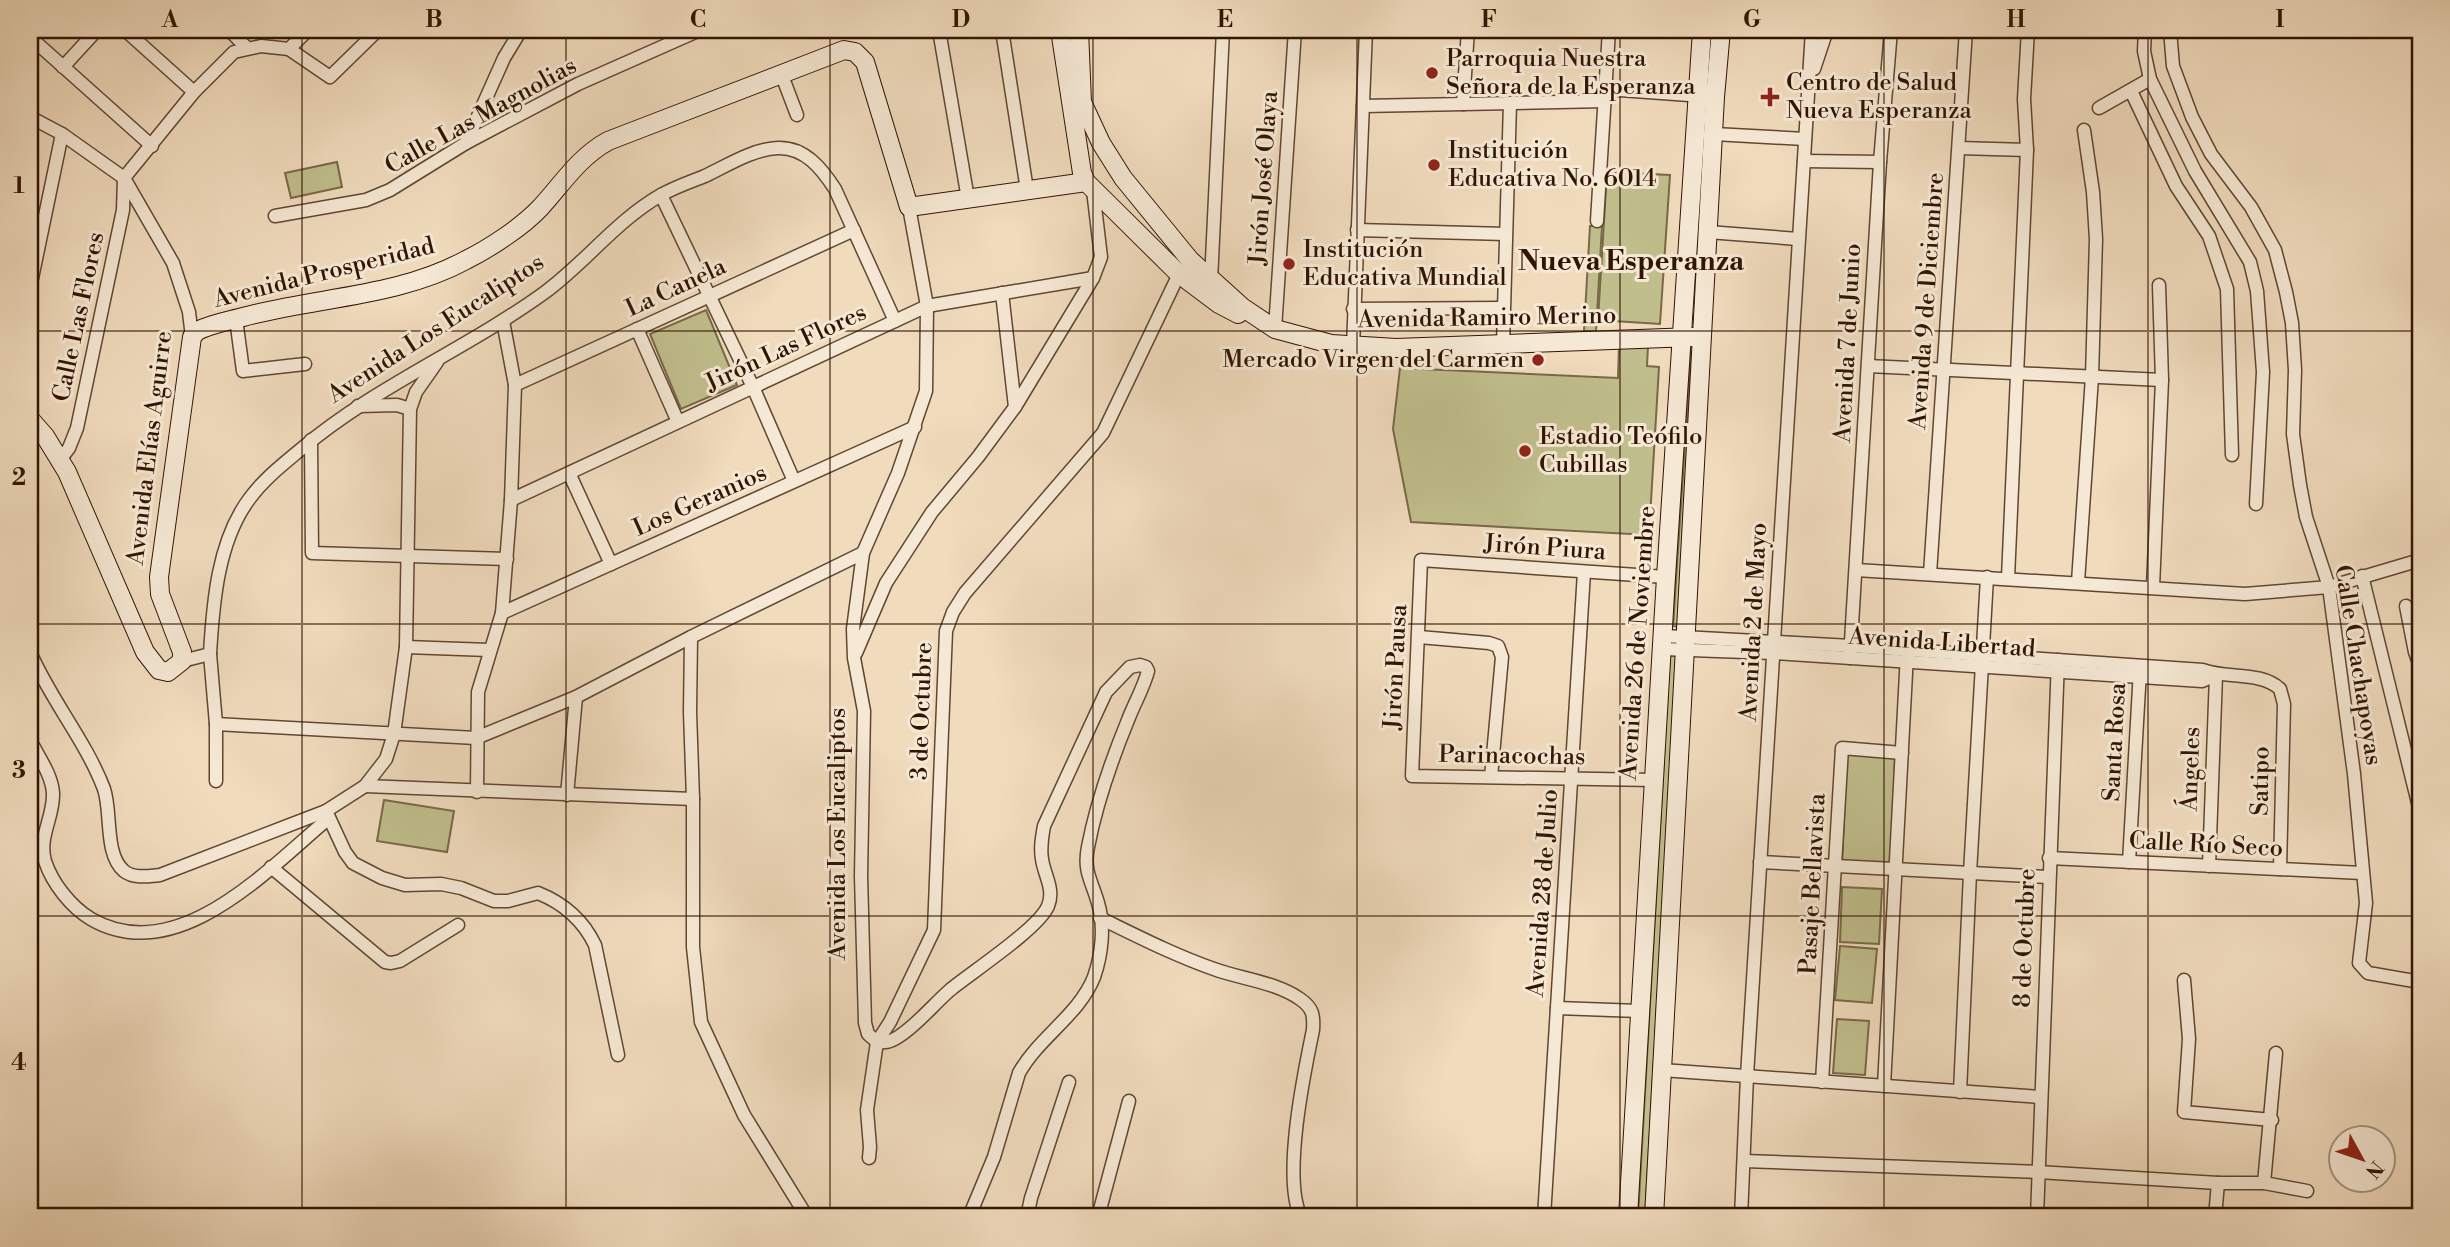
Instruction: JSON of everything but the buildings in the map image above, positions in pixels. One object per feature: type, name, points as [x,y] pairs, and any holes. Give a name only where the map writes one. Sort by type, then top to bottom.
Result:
[{"type":"street","points":[[63,67],[97,30]]},
{"type":"street","points":[[125,30],[194,92]]},
{"type":"street","points":[[229,30],[247,48]]},
{"type":"street","points":[[289,49],[307,30]]},
{"type":"street","points":[[124,178],[194,92],[234,52],[261,46],[289,49],[330,77],[378,30]]},
{"type":"street","points":[[466,143],[504,58],[521,30]]},
{"type":"street","name":"Calle Las Magnolias","points":[[275,216],[366,200],[390,190],[466,143],[578,84],[700,30]]},
{"type":"street","points":[[939,30],[968,199]]},
{"type":"street","points":[[1002,30],[1027,190]]},
{"type":"street","points":[[854,658],[886,583],[932,512],[1015,407],[1093,278],[1101,257],[1090,186],[1083,173],[1060,30]]},
{"type":"street","name":"Avenida Ramiro Merino","points":[[1079,30],[1082,102],[1101,143],[1123,178],[1190,260],[1211,281],[1242,307],[1275,329]]},
{"type":"street","points":[[1211,281],[1223,30]]},
{"type":"street","name":"Jirón José Olaya","points":[[1275,329],[1295,30]]},
{"type":"street","points":[[1353,346],[1366,30]]},
{"type":"street","points":[[1463,104],[1468,30]]},
{"type":"street","points":[[1597,221],[1609,30]]},
{"type":"street","name":"Avenida 26 de Noviembre","points":[[1654,1217],[1714,134],[1707,96],[1702,30]]},
{"type":"street","name":"Avenida 26 de Noviembre","points":[[1628,1217],[1682,337],[1707,96],[1721,30]]},
{"type":"street","name":"Avenida 2 de Mayo","points":[[1741,1217],[1760,862],[1812,30]]},
{"type":"street","points":[[1808,85],[1827,30]]},
{"type":"street","name":"Avenida 7 de Junio","points":[[1851,652],[1891,30]]},
{"type":"street","name":"Avenida 9 de Diciembre","points":[[1930,574],[1966,30]]},
{"type":"street","points":[[2008,578],[2027,150],[2024,99],[2028,30]]},
{"type":"street","points":[[2145,30],[2144,51],[2150,79],[2195,171],[2250,262],[2257,291],[2263,372],[2256,505]]},
{"type":"street","name":"Calle Chachapoyas","points":[[2170,30],[2173,66],[2197,127],[2211,154],[2251,207],[2275,250],[2292,323],[2295,370],[2293,434],[2300,485],[2306,517],[2329,587],[2354,774],[2366,903],[2359,956],[2362,969],[2368,973],[2420,982]]},
{"type":"street","points":[[30,37],[152,146]]},
{"type":"street","name":"Avenida Prosperidad","points":[[192,337],[204,328],[236,319],[387,288],[466,261],[524,222],[594,149],[608,141],[844,50],[861,56],[865,62],[909,207],[927,306]]},
{"type":"street","points":[[781,74],[797,115]]},
{"type":"street","points":[[2099,108],[2150,79]]},
{"type":"street","points":[[2131,91],[2176,186],[2209,236],[2227,289],[2232,455]]},
{"type":"street","points":[[1363,106],[1510,103],[1605,95],[1707,96]]},
{"type":"street","points":[[1503,344],[1510,103]]},
{"type":"street","name":"Avenida Elías Aguirre","points":[[30,117],[62,134],[124,178],[173,263],[189,312],[192,337],[159,578],[160,594],[182,652],[175,667]]},
{"type":"street","points":[[2078,582],[2092,377],[2096,239],[2094,192],[2084,130]]},
{"type":"street","points":[[30,288],[62,134]]},
{"type":"street","points":[[1714,134],[1805,139]]},
{"type":"street","name":"Avenida Los Eucaliptos","points":[[216,781],[216,724],[210,654],[217,589],[232,528],[250,498],[272,473],[356,406],[503,321],[546,292],[633,215],[661,195],[761,151],[780,148],[796,150],[822,170],[835,189],[895,321]]},
{"type":"street","points":[[1959,148],[2027,150]]},
{"type":"street","points":[[1804,160],[1881,162]]},
{"type":"street","name":"Calle Las Flores","points":[[60,460],[78,428],[122,210],[124,178]]},
{"type":"street","points":[[909,207],[1027,190],[1090,186]]},
{"type":"street","name":"Avenida Ramiro Merino","points":[[1090,186],[1180,274],[1219,304],[1275,329],[1306,339],[1353,346],[1396,348],[1703,336]]},
{"type":"street","points":[[661,195],[753,387],[794,481]]},
{"type":"street","name":"La Canela","points":[[515,385],[854,230]]},
{"type":"street","points":[[1357,230],[1506,234]]},
{"type":"street","points":[[1708,232],[1798,239]]},
{"type":"street","name":"3 de Octubre","points":[[877,1042],[890,1022],[934,930],[946,631],[953,612],[965,593],[1110,423],[1180,274]]},
{"type":"street","name":"Jirón Las Flores","points":[[511,500],[927,306],[1093,278]]},
{"type":"street","points":[[2152,587],[2162,380],[2159,285]]},
{"type":"street","points":[[1002,293],[1015,407]]},
{"type":"street","name":"Avenida Los Eucaliptos","points":[[877,1042],[868,1034],[865,1023],[861,926],[864,711],[854,658],[853,629],[863,553],[915,427],[926,390],[927,306]]},
{"type":"street","points":[[1353,309],[1503,308]]},
{"type":"street","points":[[236,319],[243,372],[305,365]]},
{"type":"street","points":[[477,792],[478,692],[502,613],[511,500],[515,385],[503,321]]},
{"type":"street","points":[[636,329],[678,422]]},
{"type":"street","points":[[30,740],[52,784],[54,797],[42,844],[45,862],[54,880],[83,914],[107,928],[132,934],[169,930],[215,909],[246,890],[327,815],[365,786],[386,759],[394,734],[406,647],[410,408],[421,384],[441,356]]},
{"type":"street","points":[[1868,366],[2162,380]]},
{"type":"street","points":[[356,406],[397,405],[410,408]]},
{"type":"street","points":[[30,419],[60,460],[152,663],[159,670],[210,654]]},
{"type":"street","name":"Los Geranios","points":[[502,613],[915,427]]},
{"type":"street","points":[[312,440],[312,553],[507,559]]},
{"type":"street","points":[[569,473],[611,564]]},
{"type":"street","points":[[216,724],[476,738],[576,697],[863,553]]},
{"type":"street","name":"Jirón Piura","points":[[1421,560],[1666,578]]},
{"type":"street","name":"Jirón Pausa","points":[[1412,776],[1421,560]]},
{"type":"street","points":[[1856,570],[2245,594],[2329,587],[2420,560]]},
{"type":"street","name":"Avenida 28 de Julio","points":[[1544,1217],[1584,572]]},
{"type":"street","points":[[2362,576],[2420,811]]},
{"type":"street","points":[[1960,1092],[1987,577]]},
{"type":"street","points":[[2406,606],[2420,666]]},
{"type":"street","points":[[691,637],[693,947],[701,1022],[744,1115],[807,1217]]},
{"type":"street","points":[[1419,637],[1498,646],[1502,657],[1491,777]]},
{"type":"street","name":"Avenida Libertad","points":[[1663,643],[2058,666],[2140,672],[2202,681],[2216,675],[2263,679],[2273,683],[2283,694]]},
{"type":"street","points":[[406,647],[489,650]]},
{"type":"street","points":[[30,652],[104,790],[111,842],[117,861],[125,872],[137,876],[160,874],[327,815]]},
{"type":"street","points":[[1884,1086],[1907,656]]},
{"type":"street","name":"8 de Octubre","points":[[2037,1217],[2058,666]]},
{"type":"street","points":[[869,1158],[867,1110],[877,1042],[887,1043],[911,1028],[963,980],[1043,915],[1050,900],[1051,888],[1042,860],[1044,826],[1106,692],[1130,667],[1146,667],[1146,676],[1117,748],[1087,849],[1088,881],[1098,903],[1100,918],[1100,954],[1093,977],[1072,1010],[1026,1061],[1019,1073],[994,1157],[969,1217]]},
{"type":"street","name":"Santa Rosa","points":[[2129,862],[2140,672]]},
{"type":"street","name":"Ángeles","points":[[2208,866],[2216,675]]},
{"type":"street","name":"Satipo","points":[[2280,869],[2283,694]]},
{"type":"street","points":[[567,795],[576,697]]},
{"type":"street","name":"Pasaje Bellavista","points":[[1822,1082],[1842,748],[1902,753]]},
{"type":"street","name":"Parinacochas","points":[[1412,776],[1654,780]]},
{"type":"street","points":[[365,786],[693,799]]},
{"type":"street","points":[[327,815],[353,863],[382,878],[405,885],[441,884],[461,888],[494,901],[508,901],[538,893],[558,903],[579,920],[595,945],[618,1055]]},
{"type":"street","name":"Calle Río Seco","points":[[2049,858],[2362,873]]},
{"type":"street","points":[[1760,862],[2048,877]]},
{"type":"street","points":[[271,867],[385,962],[391,964],[458,925]]},
{"type":"street","points":[[1100,918],[1199,964],[1283,989],[1311,1008],[1314,1014],[1313,1030],[1295,1141],[1296,1200],[1301,1217]]},
{"type":"street","points":[[2184,980],[2189,1039],[2184,1112],[2272,1120]]},
{"type":"street","points":[[1557,1008],[1639,1011]]},
{"type":"street","points":[[2264,1183],[2272,1120],[2276,1053]]},
{"type":"street","points":[[1662,1070],[2040,1097]]},
{"type":"street","points":[[1027,1217],[1034,1186],[1069,1082]]},
{"type":"street","points":[[1098,1217],[1129,1101]]},
{"type":"street","points":[[1744,1161],[2264,1183],[2307,1191]]},
{"type":"street","points":[[2215,1217],[2218,1183]]},
{"type":"shaded area","points":[[337,162],[342,187],[291,198],[285,173]]},
{"type":"shaded area","points":[[1607,172],[1670,175],[1660,324],[1598,320]]},
{"type":"shaded area","points":[[1590,226],[1602,226],[1596,332],[1584,331]]},
{"type":"shaded area","points":[[706,310],[737,385],[681,409],[650,334]]},
{"type":"shaded area","name":"Estadio Teófilo Cubillas","points":[[1619,345],[1648,346],[1647,366],[1659,367],[1649,535],[1411,522],[1393,429],[1400,368],[1618,378]]},
{"type":"shaded area","points":[[1691,352],[1696,352],[1679,627],[1673,626]]},
{"type":"shaded area","points":[[1670,651],[1677,651],[1645,1217],[1638,1217]]},
{"type":"shaded area","points":[[1847,752],[1895,757],[1891,867],[1842,865]]},
{"type":"shaded area","points":[[384,800],[454,811],[447,852],[377,841]]},
{"type":"shaded area","points":[[1842,887],[1882,889],[1879,944],[1840,942]]},
{"type":"shaded area","points":[[1840,946],[1877,949],[1872,1003],[1835,1000]]},
{"type":"shaded area","points":[[1837,1019],[1869,1021],[1865,1075],[1833,1073]]},
{"type":"place","name":"Parroquia Nuestra Señora de la Esperanza","points":[[1432,73]]},
{"type":"place","name":"Centro de Salud Nueva Esperanza","points":[[1770,97]]},
{"type":"place","name":"Institución Educativa No. 6014","points":[[1434,165]]},
{"type":"place","name":"Institución Educativa Mundial","points":[[1289,264]]},
{"type":"place","name":"Mercado Virgen del Carmen","points":[[1538,360]]},
{"type":"place","name":"Estadio Teófilo Cubillas","points":[[1525,451]]},
{"type":"district","name":"Nueva Esperanza","points":[[1631,261]]}]
